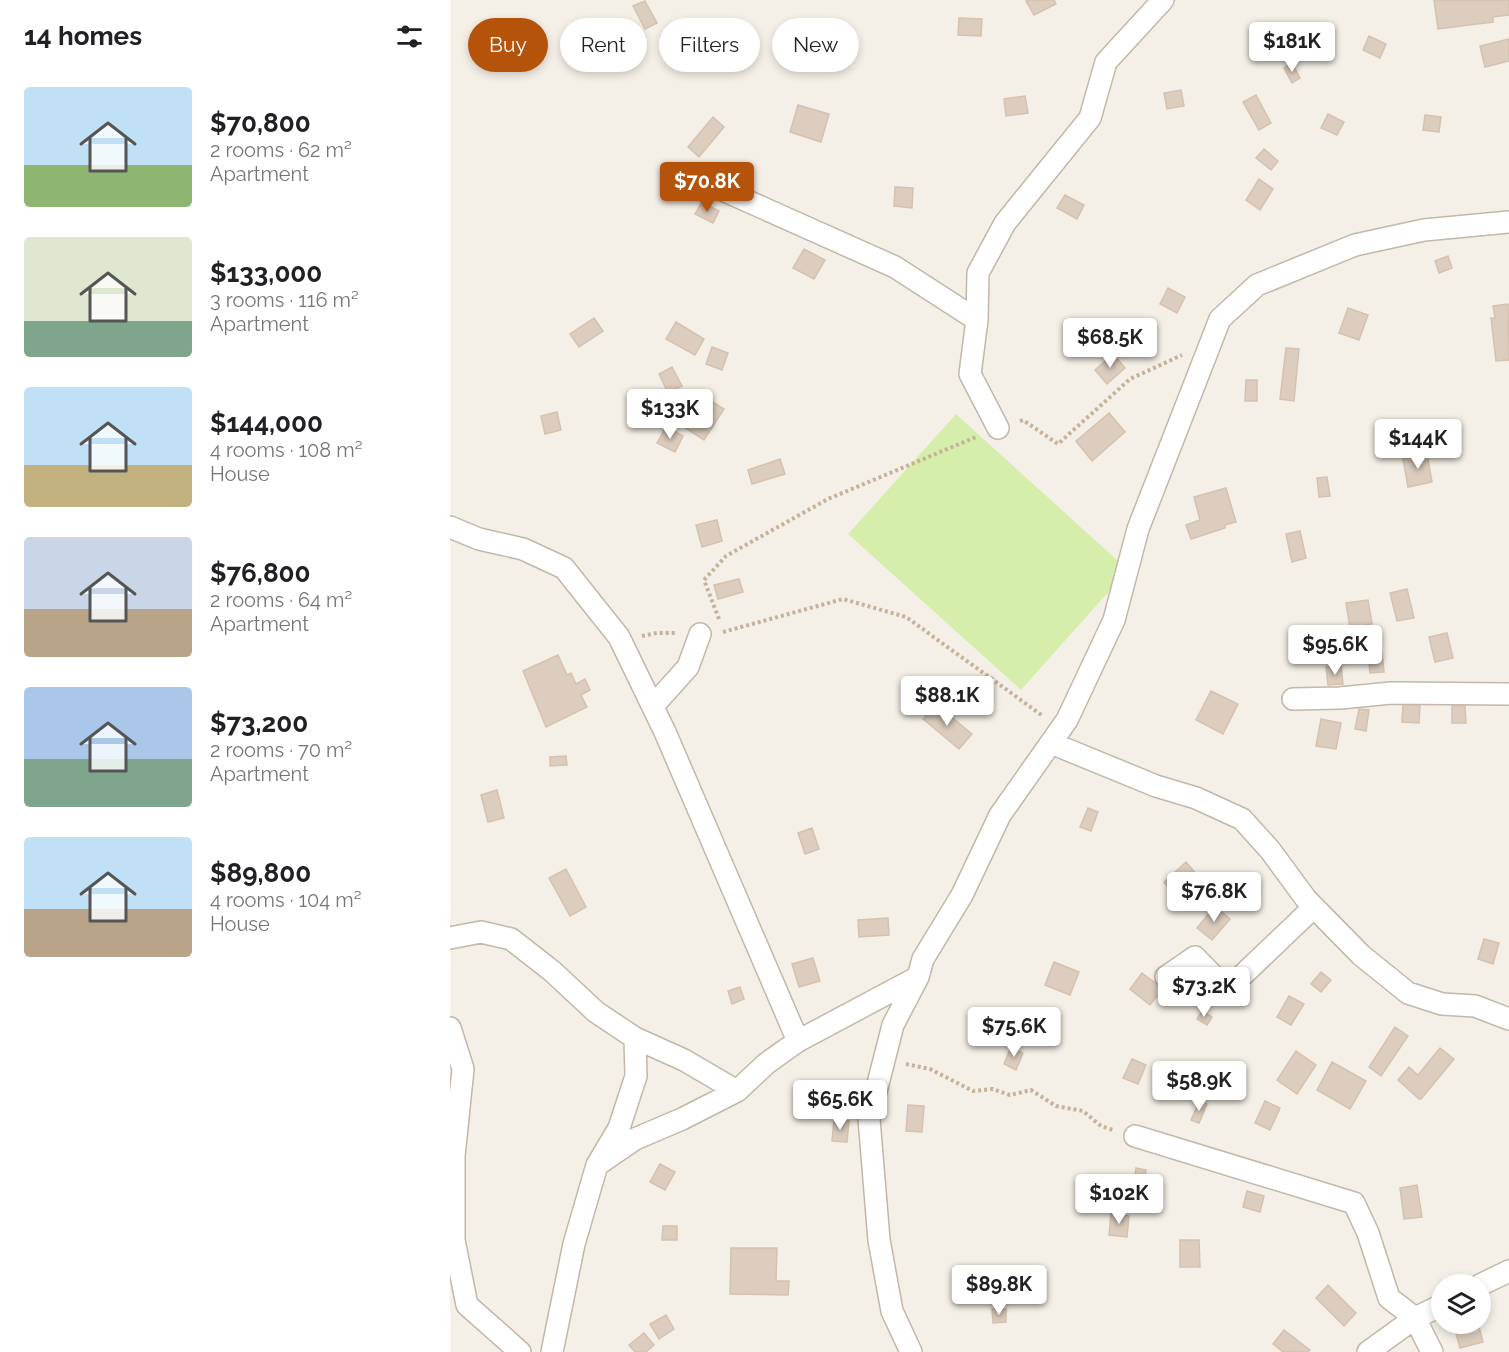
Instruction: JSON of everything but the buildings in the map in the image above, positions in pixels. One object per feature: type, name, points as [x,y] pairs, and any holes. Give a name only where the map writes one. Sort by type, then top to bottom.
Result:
[{"type":"street","points":[[998,428],[970,374],[977,320],[978,273],[1005,223],[1090,118],[1106,62],[1163,0]]},
{"type":"street","points":[[687,174],[895,267],[977,320]]},
{"type":"street","points":[[911,1352],[892,1311],[879,1240],[869,1119],[893,1025],[918,977],[923,959],[962,895],[1000,815],[1067,720],[1114,620],[1138,529],[1220,319],[1257,285],[1355,244],[1424,230],[1509,222]]},
{"type":"street","points":[[450,527],[479,539],[523,549],[564,568],[619,637],[652,706],[798,1041]]},
{"type":"street","points":[[652,706],[688,666],[700,634]]},
{"type":"street","points":[[1293,699],[1340,698],[1390,693],[1509,694]]},
{"type":"street","points":[[1056,736],[1156,786],[1196,798],[1242,819],[1270,850],[1314,907],[1361,955],[1408,993],[1442,1004],[1475,1006],[1509,1019]]},
{"type":"street","points":[[1166,977],[1195,957],[1227,990],[1314,907]]},
{"type":"street","points":[[450,938],[481,932],[511,939],[552,971],[596,1012],[635,1038],[684,1060],[737,1091]]},
{"type":"street","points":[[597,1166],[635,1139],[682,1119],[737,1091],[767,1063],[798,1041],[918,977]]},
{"type":"street","points":[[450,1028],[463,1069],[454,1156],[454,1240],[467,1305],[520,1352]]},
{"type":"street","points":[[552,1352],[574,1244],[597,1166],[619,1128],[636,1076],[635,1038]]},
{"type":"street","points":[[1136,1136],[1354,1203],[1368,1233],[1389,1298],[1415,1318],[1432,1352]]},
{"type":"street","points":[[1491,1280],[1509,1271]]},
{"type":"street","points":[[1368,1352],[1415,1318],[1431,1310]]},
{"type":"path","points":[[723,632],[704,579],[726,556],[828,499],[998,428],[1023,420],[1058,444],[1130,380],[1212,340]]},
{"type":"path","points":[[619,637],[631,639],[657,633],[723,632],[843,599],[906,617],[1056,736]]},
{"type":"path","points":[[884,1059],[930,1069],[973,1091],[993,1089],[1010,1095],[1031,1090],[1056,1106],[1083,1111],[1101,1126],[1136,1136]]},
{"type":"green space","points":[[956,414],[1128,570],[1021,690],[848,534]]}]
